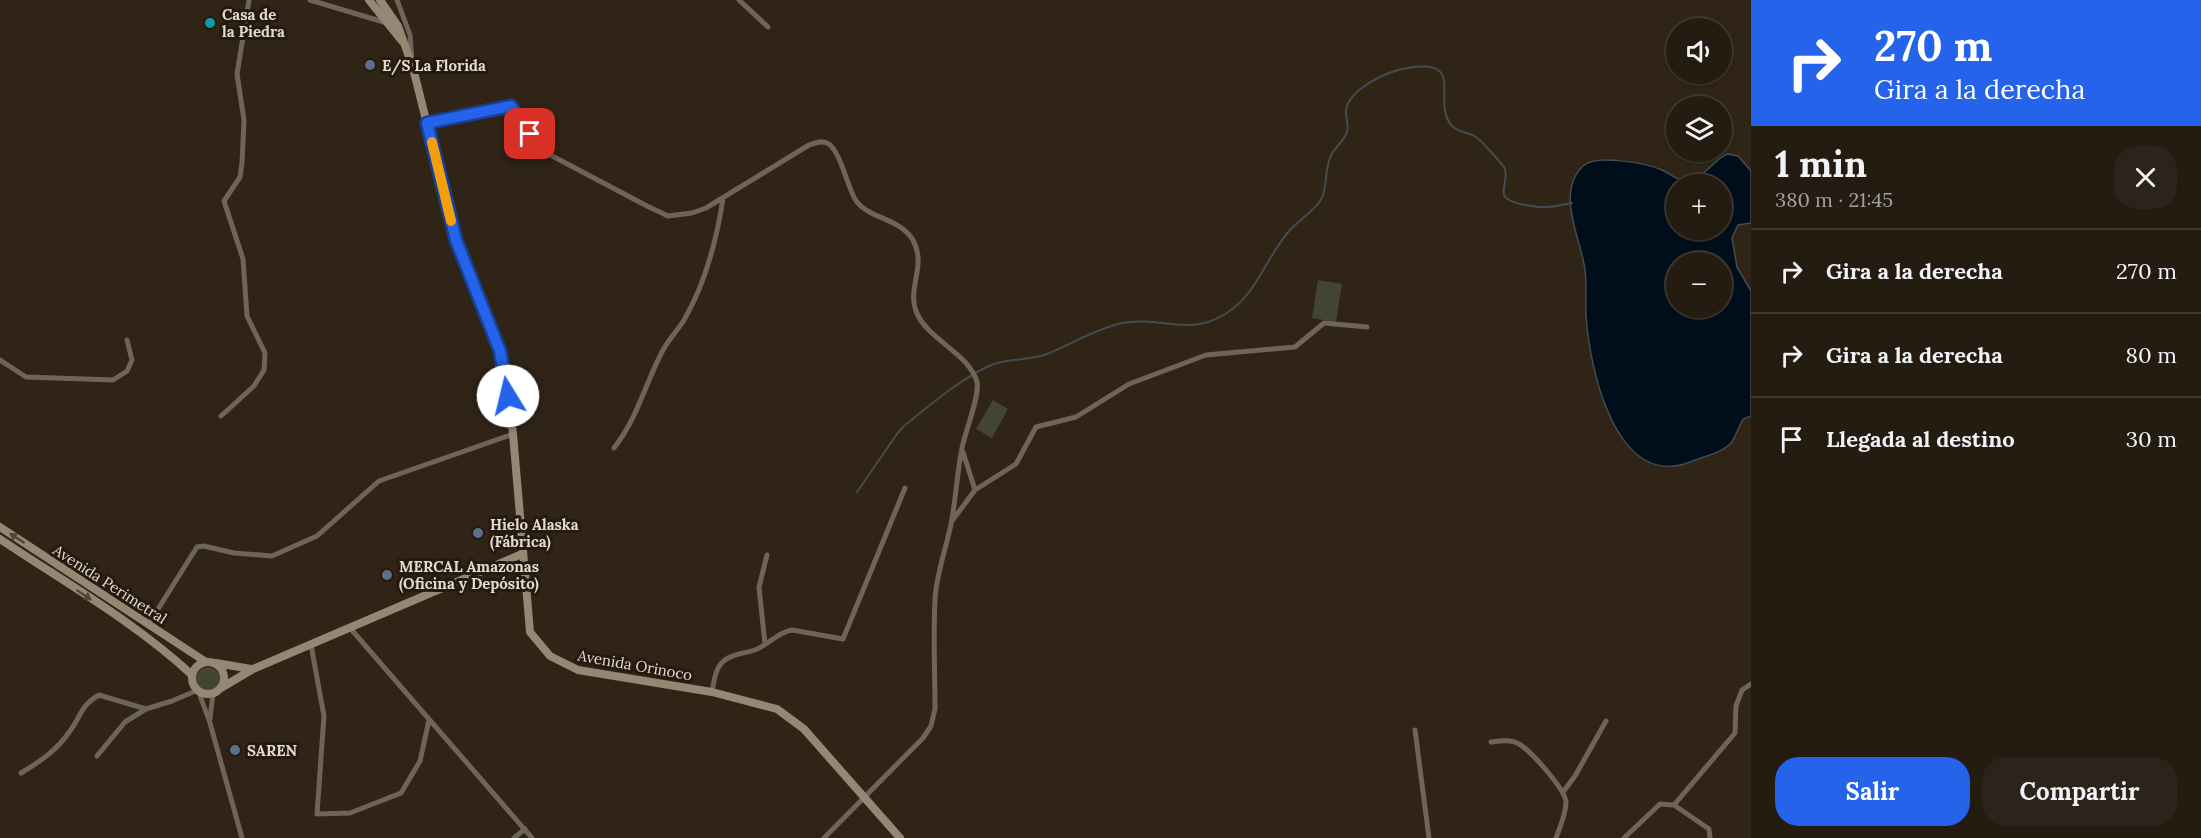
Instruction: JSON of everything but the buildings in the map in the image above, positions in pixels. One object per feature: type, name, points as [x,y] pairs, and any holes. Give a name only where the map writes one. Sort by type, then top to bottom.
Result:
[{"type":"main road","name":"Avenida Orinoco","points":[[369,0],[404,44]]},
{"type":"main road","name":"Avenida Orinoco","points":[[380,0],[398,26],[413,68],[456,240],[500,351],[506,376],[530,633],[550,656],[578,670],[712,692],[777,709],[804,729],[900,838]]},
{"type":"main road","name":"Avenida Perimetral","points":[[0,527],[148,625],[209,662]]},
{"type":"main road","name":"Avenida Perimetral","points":[[0,539],[137,631],[172,656],[192,675]]},
{"type":"main road","points":[[253,669],[209,662],[195,669],[192,675],[193,683],[205,694],[213,693],[253,669],[522,554]]},
{"type":"main road","points":[[209,662],[223,673],[221,688]]},
{"type":"street","points":[[220,416],[254,386],[264,370],[265,353],[247,316],[243,259],[227,219],[224,201],[240,177],[241,170],[244,120],[237,74],[249,0]]},
{"type":"street","points":[[314,0],[398,26]]},
{"type":"street","points":[[397,0],[410,35],[413,68]]},
{"type":"street","points":[[739,0],[768,27]]},
{"type":"street","points":[[427,123],[511,106],[539,149],[668,216],[692,213],[723,198],[809,145],[822,142],[829,144],[856,200],[906,230],[913,241],[918,253],[919,272],[913,301],[916,313],[925,326],[949,346],[976,379],[978,390],[962,449],[951,522],[935,598],[935,709],[931,726],[824,838]]},
{"type":"street","points":[[614,448],[627,430],[644,398],[664,348],[684,320],[698,291],[719,223],[723,198]]},
{"type":"street","points":[[951,522],[975,490],[1016,464],[1036,427],[1076,417],[1129,384],[1206,355],[1295,348],[1324,323],[1367,327]]},
{"type":"street","points":[[0,360],[26,377],[113,380],[128,371],[132,360],[127,340]]},
{"type":"street","points":[[148,625],[196,547],[204,546],[234,553],[272,556],[317,536],[380,481],[513,434]]},
{"type":"street","points":[[962,449],[975,490]]},
{"type":"street","points":[[712,692],[715,675],[727,658],[757,650],[785,631],[792,630],[843,639],[905,488]]},
{"type":"street","points":[[765,644],[759,587],[767,555]]},
{"type":"street","points":[[350,627],[532,838]]},
{"type":"street","points":[[311,645],[324,717],[317,814],[350,813],[401,793],[420,761],[429,720]]},
{"type":"street","points":[[1674,805],[1735,733],[1736,706],[1742,690],[1751,684]]},
{"type":"street","points":[[97,756],[125,722],[146,709],[198,690],[210,723],[242,838]]},
{"type":"street","points":[[210,723],[213,693]]},
{"type":"street","points":[[21,773],[50,755],[71,730],[87,702],[99,695],[146,709]]},
{"type":"street","points":[[1563,792],[1575,776],[1606,721]]},
{"type":"street","points":[[1415,730],[1429,838]]},
{"type":"street","points":[[1491,742],[1518,743],[1549,774],[1563,792],[1566,799],[1565,812],[1556,838]]},
{"type":"street","points":[[1624,838],[1660,804],[1674,805],[1709,829],[1710,838]]},
{"type":"street","points":[[514,838],[525,829]]},
{"type":"green space","points":[[1318,280],[1342,284],[1336,322],[1312,318]]},
{"type":"green space","points":[[993,400],[1008,409],[992,438],[976,429]]},
{"type":"green space","points":[[208,667],[213,668],[219,674],[219,684],[213,690],[208,691],[203,690],[197,684],[196,679],[197,674],[203,668]]},
{"type":"water","points":[[1732,155],[1738,156],[1751,171],[1751,223],[1738,225],[1732,238],[1732,174],[1703,173],[1716,162],[1732,162]]},
{"type":"water","points":[[1609,160],[1633,162],[1670,174],[1666,174],[1666,240],[1732,240],[1732,238],[1737,267],[1751,291],[1751,416],[1743,419],[1731,443],[1722,449],[1690,462],[1664,466],[1643,458],[1625,442],[1600,392],[1588,337],[1583,257],[1570,202],[1575,177],[1589,162]]},
{"type":"waterway","points":[[857,492],[904,426],[934,401],[995,363],[1047,354],[1093,333],[1122,323],[1137,321],[1192,325],[1206,323],[1235,307],[1251,290],[1283,239],[1316,207],[1322,198],[1330,158],[1347,132],[1346,109],[1355,94],[1381,76],[1408,68],[1437,69],[1442,75],[1444,84],[1446,116],[1452,126],[1478,139],[1504,167],[1506,174],[1504,195],[1506,198],[1524,205],[1538,207],[1572,203]]},
{"type":"slow traffic","points":[[432,142],[451,221]]},
{"type":"place","name":"Casa de la Piedra","points":[[210,23]]},
{"type":"place","name":"E/S La Florida","points":[[370,65]]},
{"type":"place","name":"Hielo Alaska (Fábrica)","points":[[478,533]]},
{"type":"place","name":"MERCAL Amazonas (Oficina y Depósito)","points":[[387,575]]},
{"type":"place","name":"SAREN","points":[[235,750]]},
{"type":"route","points":[[508,396],[500,351],[456,240],[427,123],[511,106],[530,134]]}]
